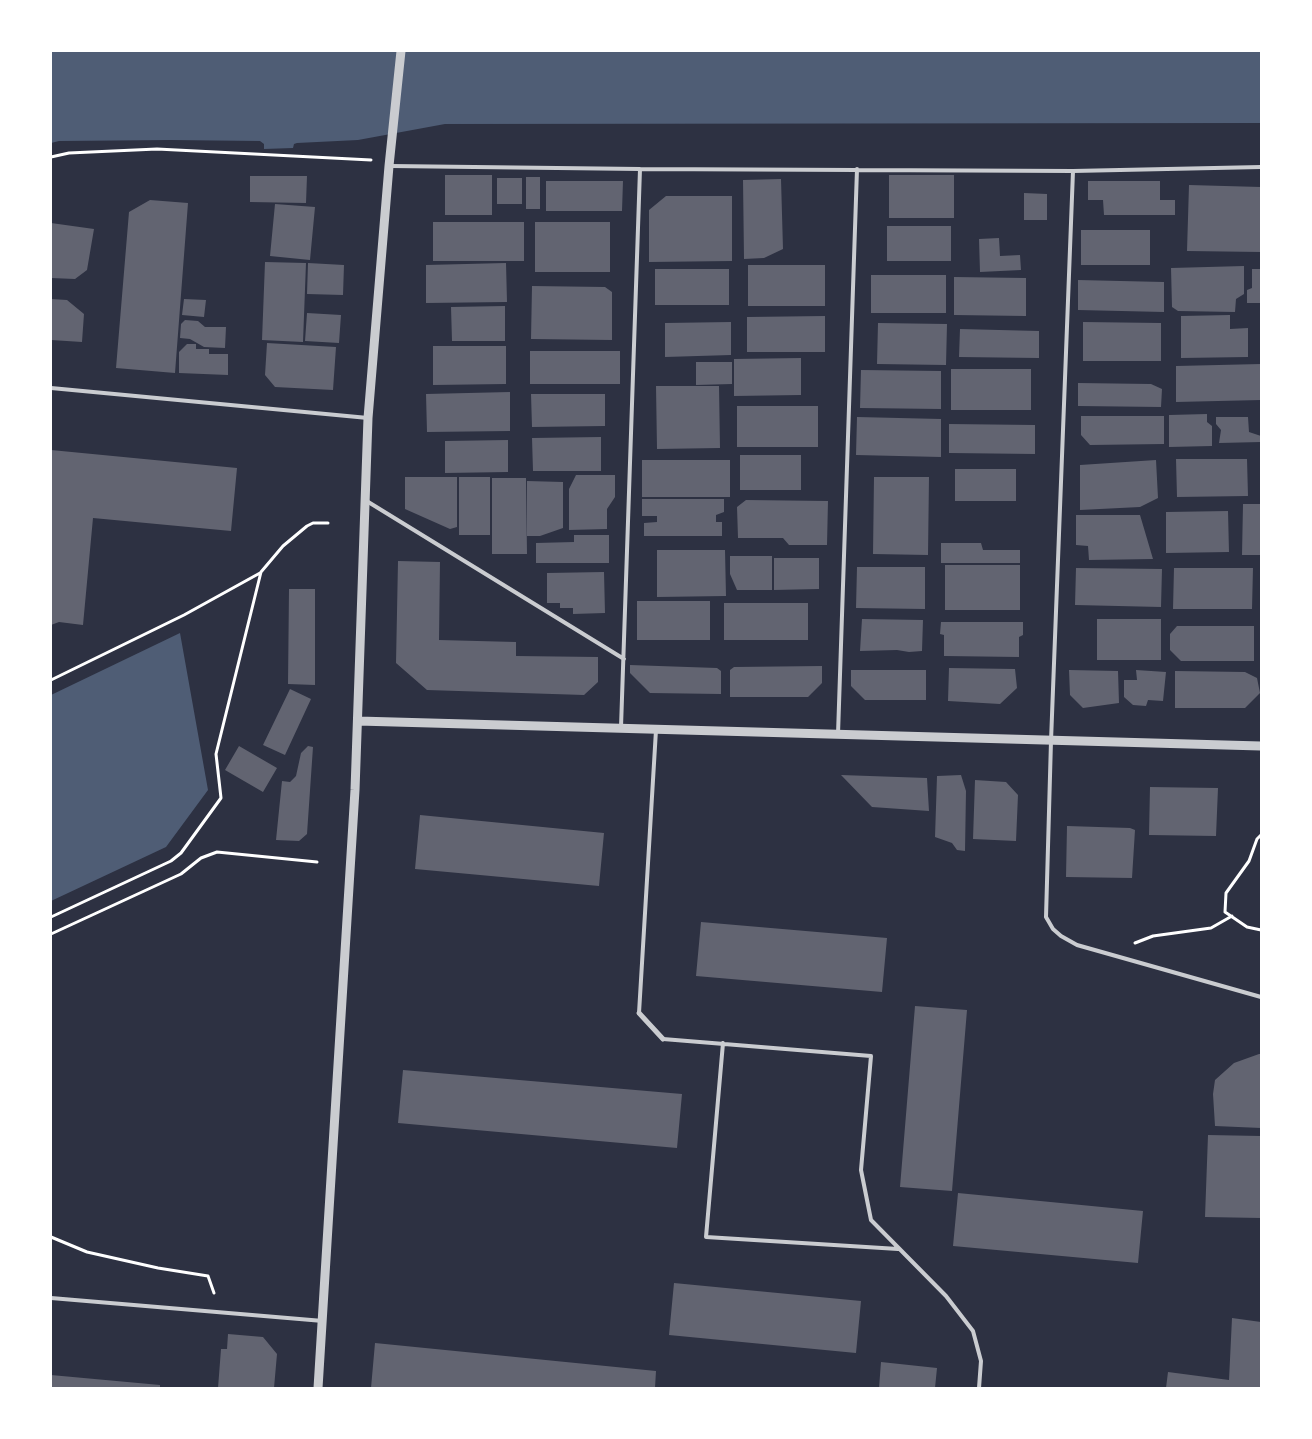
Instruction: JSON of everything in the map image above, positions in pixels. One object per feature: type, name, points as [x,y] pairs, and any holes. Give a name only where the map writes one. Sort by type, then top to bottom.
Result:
[{"type":"street","points":[[318,1388],[354,814],[368,418],[389,166],[401,51]]},
{"type":"street","points":[[358,722],[1261,746]]},
{"type":"street","points":[[639,1014],[663,1039]]},
{"type":"lane","points":[[389,166],[1073,171],[1261,168]]},
{"type":"lane","points":[[621,729],[640,169]]},
{"type":"lane","points":[[838,735],[857,169]]},
{"type":"lane","points":[[1073,171],[1046,917],[1053,929],[1061,936],[1078,945],[1261,997]]},
{"type":"lane","points":[[51,388],[368,418]]},
{"type":"lane","points":[[365,500],[624,659]]},
{"type":"lane","points":[[639,1014],[656,730]]},
{"type":"lane","points":[[663,1039],[870,1056],[861,1170],[870,1220],[946,1296],[973,1331],[981,1361],[979,1388]]},
{"type":"lane","points":[[723,1043],[706,1236],[898,1249]]},
{"type":"lane","points":[[51,1298],[323,1321]]},
{"type":"path","points":[[51,157],[69,154],[157,149],[371,160]]},
{"type":"path","points":[[51,680],[184,615],[261,572],[283,546],[306,526],[313,523],[328,522]]},
{"type":"path","points":[[51,917],[171,861],[181,853],[221,798],[216,754],[261,572]]},
{"type":"path","points":[[1261,835],[1257,839],[1249,861],[1226,893],[1225,912],[1247,927],[1261,930]]},
{"type":"path","points":[[51,934],[181,874],[201,858],[216,852],[317,862]]},
{"type":"path","points":[[1122,958],[1131,944],[1153,936],[1211,928],[1232,916]]},
{"type":"path","points":[[51,1237],[87,1252],[208,1276],[214,1293]]},
{"type":"water","points":[[51,51],[1261,51],[1261,123],[445,124],[358,140],[297,143],[294,144],[293,148],[264,149],[264,144],[260,141],[59,141],[51,143]]},
{"type":"water","points":[[180,633],[208,790],[166,847],[51,901],[51,695]]},
{"type":"building","points":[[445,175],[492,175],[492,215],[445,215]]},
{"type":"building","points":[[889,175],[954,175],[954,218],[889,218]]},
{"type":"building","points":[[250,176],[307,176],[306,203],[250,202]]},
{"type":"building","points":[[526,177],[540,177],[540,209],[526,209]]},
{"type":"building","points":[[497,178],[522,178],[522,204],[497,204]]},
{"type":"building","points":[[781,179],[783,249],[764,258],[744,259],[743,180]]},
{"type":"building","points":[[546,181],[623,181],[622,211],[546,211]]},
{"type":"building","points":[[1088,181],[1160,181],[1160,200],[1175,200],[1175,215],[1104,215],[1103,200],[1088,200]]},
{"type":"building","points":[[1189,185],[1261,187],[1261,252],[1187,251]]},
{"type":"building","points":[[1024,193],[1047,194],[1047,220],[1024,220]]},
{"type":"building","points":[[666,196],[732,196],[732,261],[649,262],[649,210]]},
{"type":"building","points":[[150,200],[188,203],[175,373],[116,368],[129,212]]},
{"type":"building","points":[[275,204],[315,207],[310,260],[270,256]]},
{"type":"building","points":[[433,222],[524,222],[524,261],[433,261]]},
{"type":"building","points":[[535,222],[610,222],[610,272],[535,272]]},
{"type":"building","points":[[51,223],[94,229],[87,270],[75,279],[51,278]]},
{"type":"building","points":[[887,226],[951,226],[951,261],[887,261]]},
{"type":"building","points":[[1081,230],[1150,230],[1150,265],[1081,265]]},
{"type":"building","points":[[999,238],[1000,256],[1020,255],[1021,270],[980,272],[979,239]]},
{"type":"building","points":[[265,262],[306,263],[303,342],[262,340]]},
{"type":"building","points":[[308,263],[344,265],[343,295],[307,294]]},
{"type":"building","points":[[506,263],[507,302],[426,303],[426,265]]},
{"type":"building","points":[[748,265],[825,265],[825,306],[748,306]]},
{"type":"building","points":[[1244,266],[1244,294],[1236,299],[1235,312],[1178,311],[1172,307],[1171,268]]},
{"type":"building","points":[[655,269],[729,269],[729,305],[655,305]]},
{"type":"building","points":[[1252,269],[1261,269],[1261,303],[1247,303],[1247,290],[1252,288]]},
{"type":"building","points":[[871,275],[946,275],[946,313],[871,313]]},
{"type":"building","points":[[954,277],[1026,278],[1026,316],[954,315]]},
{"type":"building","points":[[1078,280],[1164,282],[1164,312],[1078,310]]},
{"type":"building","points":[[532,286],[605,287],[612,292],[612,340],[531,339]]},
{"type":"building","points":[[51,299],[67,300],[84,314],[82,342],[51,340]]},
{"type":"building","points":[[184,299],[206,300],[204,317],[182,315]]},
{"type":"building","points":[[505,306],[505,341],[452,341],[451,307]]},
{"type":"building","points":[[307,313],[341,315],[339,343],[305,341]]},
{"type":"building","points":[[1230,315],[1230,329],[1248,328],[1248,357],[1181,358],[1181,316]]},
{"type":"building","points":[[825,316],[825,352],[747,352],[747,317]]},
{"type":"building","points":[[185,320],[198,321],[205,327],[226,327],[225,348],[204,347],[190,339],[180,338],[181,324]]},
{"type":"building","points":[[731,322],[731,355],[665,357],[665,323]]},
{"type":"building","points":[[1083,322],[1161,323],[1161,361],[1083,361]]},
{"type":"building","points":[[878,323],[947,324],[946,365],[877,364]]},
{"type":"building","points":[[960,329],[1039,331],[1039,358],[959,357]]},
{"type":"building","points":[[267,343],[336,347],[333,390],[275,387],[265,375]]},
{"type":"building","points":[[187,344],[196,344],[196,349],[209,349],[209,354],[228,354],[228,375],[179,373],[179,352]]},
{"type":"building","points":[[433,346],[506,346],[506,384],[433,385]]},
{"type":"building","points":[[530,351],[620,351],[620,384],[530,384]]},
{"type":"building","points":[[801,358],[801,395],[734,396],[734,359]]},
{"type":"building","points":[[696,362],[732,362],[732,384],[696,385]]},
{"type":"building","points":[[1261,364],[1261,400],[1176,402],[1176,366]]},
{"type":"building","points":[[951,369],[1031,369],[1031,410],[951,410]]},
{"type":"building","points":[[861,370],[941,371],[941,409],[860,408]]},
{"type":"building","points":[[1078,383],[1151,384],[1162,389],[1161,407],[1078,406]]},
{"type":"building","points":[[656,386],[719,386],[720,448],[657,449]]},
{"type":"building","points":[[510,392],[510,431],[427,432],[426,394]]},
{"type":"building","points":[[531,394],[605,394],[605,426],[532,427]]},
{"type":"building","points":[[737,406],[818,406],[818,447],[737,447]]},
{"type":"building","points":[[1207,414],[1207,422],[1212,426],[1212,446],[1169,447],[1169,415]]},
{"type":"building","points":[[1081,416],[1164,416],[1164,444],[1090,445],[1081,435]]},
{"type":"building","points":[[857,417],[941,419],[941,457],[856,455]]},
{"type":"building","points":[[1216,417],[1248,417],[1249,432],[1261,436],[1261,442],[1219,443],[1221,430],[1216,424]]},
{"type":"building","points":[[949,424],[1035,425],[1035,454],[949,453]]},
{"type":"building","points":[[601,437],[601,471],[533,471],[532,438]]},
{"type":"building","points":[[508,440],[508,472],[445,473],[445,441]]},
{"type":"building","points":[[51,450],[237,468],[231,531],[93,518],[83,625],[59,622],[51,625]]},
{"type":"building","points":[[740,455],[801,455],[801,490],[740,490]]},
{"type":"building","points":[[1176,459],[1247,459],[1248,496],[1177,497]]},
{"type":"building","points":[[642,460],[730,460],[730,497],[642,497]]},
{"type":"building","points":[[1156,460],[1158,498],[1140,507],[1080,510],[1080,465]]},
{"type":"building","points":[[955,469],[1016,469],[1016,501],[955,501]]},
{"type":"building","points":[[576,475],[615,475],[615,497],[607,509],[607,529],[569,530],[569,489]]},
{"type":"building","points":[[405,477],[457,477],[457,527],[450,529],[405,509]]},
{"type":"building","points":[[459,477],[490,477],[490,535],[459,535]]},
{"type":"building","points":[[874,477],[929,477],[928,555],[873,554]]},
{"type":"building","points":[[492,478],[526,478],[527,554],[492,554]]},
{"type":"building","points":[[527,481],[563,482],[563,528],[540,536],[527,536]]},
{"type":"building","points":[[642,499],[724,499],[724,512],[716,515],[716,522],[722,522],[722,536],[644,536],[644,523],[657,522],[657,516],[642,516]]},
{"type":"building","points":[[746,500],[828,501],[827,545],[789,545],[783,538],[738,538],[737,507]]},
{"type":"building","points":[[1243,504],[1261,504],[1261,555],[1242,555]]},
{"type":"building","points":[[1228,511],[1229,552],[1166,553],[1166,512]]},
{"type":"building","points":[[1076,515],[1140,515],[1153,559],[1089,560],[1088,546],[1076,545]]},
{"type":"building","points":[[574,535],[609,535],[609,563],[536,563],[536,543],[574,542]]},
{"type":"building","points":[[941,543],[981,543],[983,550],[1020,550],[1020,563],[941,563]]},
{"type":"building","points":[[657,550],[725,550],[726,596],[657,597]]},
{"type":"building","points":[[730,556],[772,556],[772,590],[737,590],[730,574]]},
{"type":"building","points":[[774,558],[819,558],[819,589],[774,590]]},
{"type":"building","points":[[398,561],[440,562],[439,640],[516,642],[516,656],[598,657],[598,682],[584,695],[427,690],[396,663]]},
{"type":"building","points":[[945,565],[1020,565],[1020,610],[945,610]]},
{"type":"building","points":[[857,567],[925,567],[925,609],[856,608]]},
{"type":"building","points":[[1076,568],[1162,569],[1161,607],[1075,605]]},
{"type":"building","points":[[1174,568],[1253,568],[1252,609],[1173,609]]},
{"type":"building","points":[[604,572],[605,613],[573,614],[573,608],[560,608],[560,603],[547,603],[547,573]]},
{"type":"building","points":[[289,589],[315,589],[315,685],[288,684]]},
{"type":"building","points":[[637,601],[710,601],[710,640],[637,640]]},
{"type":"building","points":[[724,603],[808,603],[808,640],[724,640]]},
{"type":"building","points":[[862,619],[923,620],[922,651],[860,651]]},
{"type":"building","points":[[1097,619],[1161,619],[1161,660],[1097,660]]},
{"type":"building","points":[[941,622],[1023,622],[1023,635],[1019,637],[1019,657],[944,656],[944,635],[940,634]]},
{"type":"building","points":[[1177,626],[1254,626],[1254,661],[1181,661],[1170,650],[1170,634]]},
{"type":"building","points":[[630,665],[717,668],[721,671],[721,694],[650,693],[630,673]]},
{"type":"building","points":[[822,666],[822,683],[808,697],[730,697],[730,670],[734,667]]},
{"type":"building","points":[[949,668],[1015,669],[1017,688],[1000,704],[948,701]]},
{"type":"building","points":[[851,670],[926,670],[926,700],[865,700],[851,686]]},
{"type":"building","points":[[1069,670],[1118,671],[1119,703],[1083,708],[1070,695]]},
{"type":"building","points":[[1136,670],[1166,672],[1163,701],[1148,700],[1146,706],[1133,705],[1124,697],[1124,680],[1137,680]]},
{"type":"building","points":[[1175,671],[1245,672],[1257,678],[1260,693],[1245,708],[1175,708]]},
{"type":"building","points":[[290,689],[311,699],[285,755],[263,745]]},
{"type":"building","points":[[239,746],[277,768],[263,792],[225,770]]},
{"type":"building","points":[[308,746],[313,747],[307,834],[299,841],[276,840],[282,781],[290,782],[296,776],[301,753]]},
{"type":"building","points":[[841,775],[927,778],[929,811],[872,807]]},
{"type":"building","points":[[961,775],[966,791],[965,851],[957,850],[952,843],[935,837],[937,776]]},
{"type":"building","points":[[975,780],[1006,782],[1018,795],[1016,841],[973,839]]},
{"type":"building","points":[[1150,787],[1218,788],[1216,836],[1149,835]]},
{"type":"building","points":[[420,815],[604,833],[599,886],[415,869]]},
{"type":"building","points":[[1067,826],[1130,828],[1135,830],[1132,878],[1066,877]]},
{"type":"building","points":[[701,922],[887,938],[882,992],[696,976]]},
{"type":"building","points":[[915,1006],[967,1010],[952,1191],[900,1187]]},
{"type":"building","points":[[1261,1054],[1261,1128],[1215,1126],[1213,1094],[1215,1080],[1234,1063]]},
{"type":"building","points":[[403,1070],[682,1094],[677,1148],[398,1123]]},
{"type":"building","points":[[1208,1135],[1261,1136],[1261,1218],[1205,1217]]},
{"type":"building","points":[[958,1193],[1143,1211],[1138,1263],[953,1246]]},
{"type":"building","points":[[674,1283],[861,1301],[856,1353],[669,1335]]},
{"type":"building","points":[[1232,1318],[1261,1322],[1261,1388],[1166,1388],[1168,1372],[1229,1380]]},
{"type":"building","points":[[228,1334],[263,1337],[277,1354],[274,1388],[218,1388],[221,1349],[227,1349]]},
{"type":"building","points":[[375,1343],[656,1371],[655,1388],[371,1388]]},
{"type":"building","points":[[881,1362],[937,1368],[935,1388],[879,1388]]},
{"type":"building","points":[[51,1375],[160,1385],[160,1388],[51,1388]]}]
